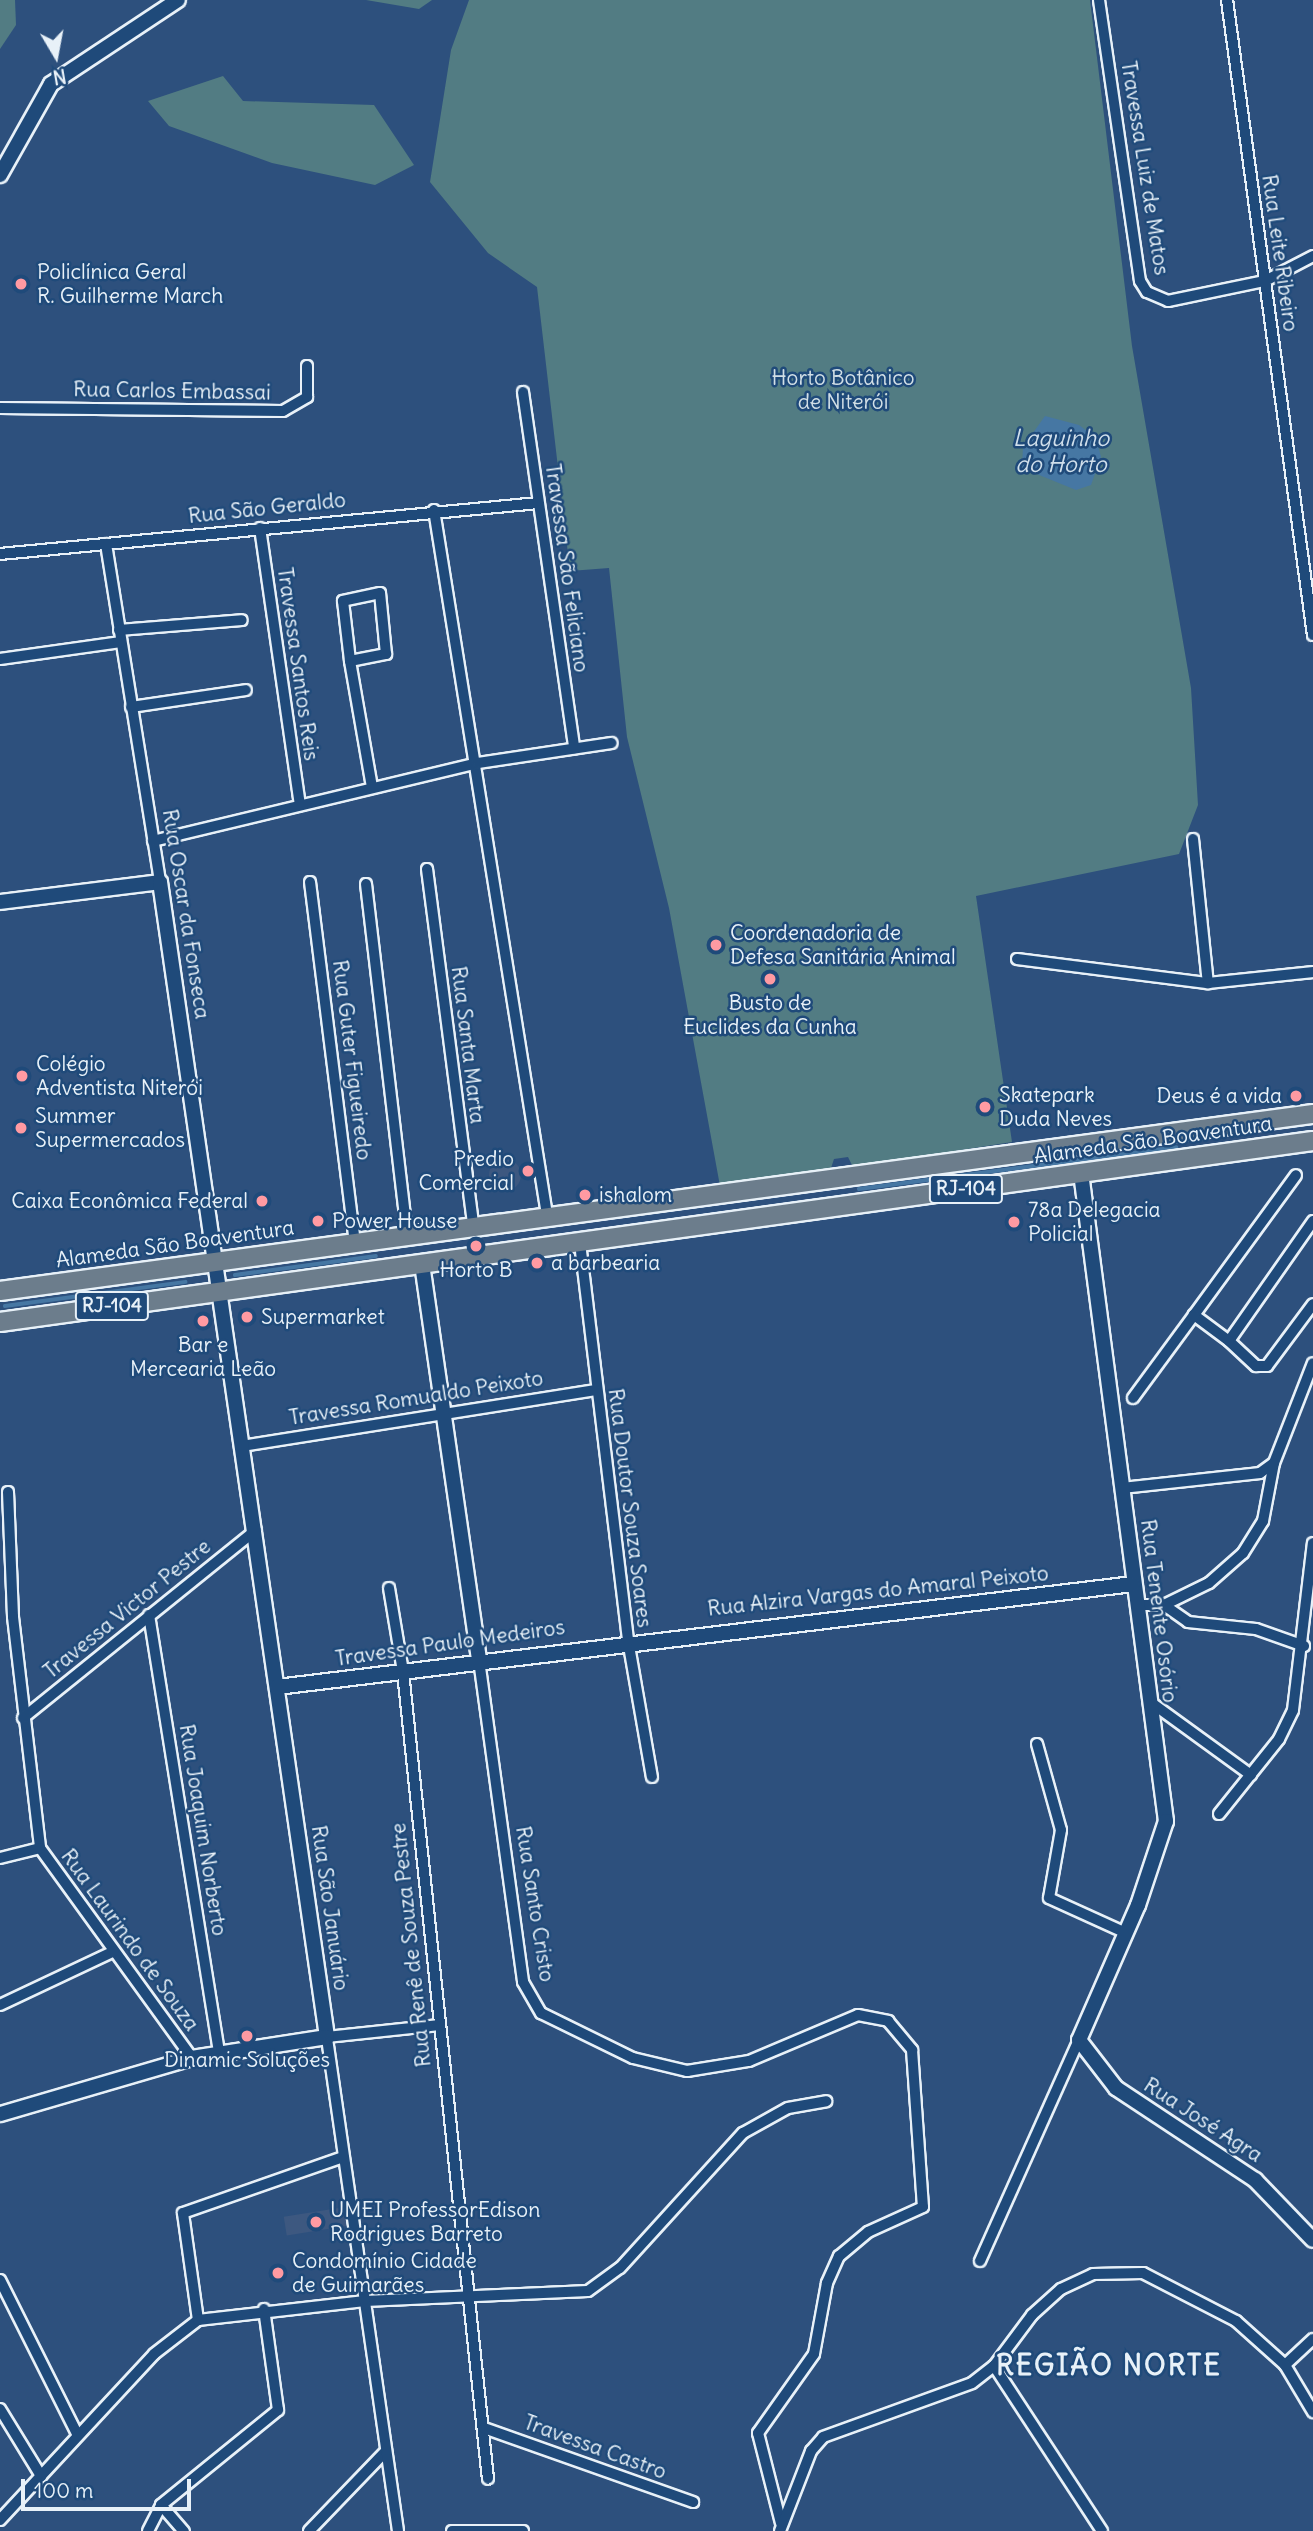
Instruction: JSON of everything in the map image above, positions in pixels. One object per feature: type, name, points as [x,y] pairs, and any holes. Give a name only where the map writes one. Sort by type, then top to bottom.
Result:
[{"type":"highway","name":"Alameda São Boaventura","points":[[0,1291],[547,1215],[1313,1114]]},
{"type":"highway","name":"Alameda São Boaventura","points":[[0,1322],[1313,1141]]},
{"type":"street","points":[[0,175],[51,84],[178,0]]},
{"type":"street","name":"Travessa Luiz de Matos","points":[[1100,0],[1140,281],[1168,301],[1265,281],[1313,256]]},
{"type":"street","name":"Rua Leite Ribeiro","points":[[1227,0],[1313,635]]},
{"type":"street","name":"Rua Carlos Embassai","points":[[0,408],[283,411],[307,397],[307,366]]},
{"type":"street","name":"Travessa São Feliciano","points":[[523,392],[574,748]]},
{"type":"street","name":"Rua São Geraldo","points":[[0,554],[434,510],[539,503]]},
{"type":"street","points":[[434,510],[478,763],[547,1215]]},
{"type":"street","name":"Travessa Santos Reis","points":[[260,528],[300,805]]},
{"type":"street","name":"Rua Oscar da Fonseca","points":[[106,544],[223,1291]]},
{"type":"street","points":[[350,662],[386,654],[380,593],[342,601],[350,662],[372,787]]},
{"type":"street","points":[[119,630],[242,620]]},
{"type":"street","points":[[0,659],[121,642]]},
{"type":"street","points":[[131,707],[246,690]]},
{"type":"street","points":[[153,841],[478,763],[612,743]]},
{"type":"street","points":[[1194,839],[1208,983]]},
{"type":"street","name":"Rua Santa Marta","points":[[427,869],[473,1225]]},
{"type":"street","points":[[0,902],[160,882]]},
{"type":"street","name":"Rua Guter Figueiredo","points":[[310,882],[355,1242]]},
{"type":"street","points":[[366,884],[407,1234]]},
{"type":"street","points":[[1017,959],[1208,983],[1313,972]]},
{"type":"street","name":"Rua Tenente Osório","points":[[980,2261],[1126,1933],[1166,1821],[1081,1173]]},
{"type":"street","points":[[1133,1398],[1296,1175]]},
{"type":"street","points":[[1229,1341],[1313,1221]]},
{"type":"street","name":"Rua Doutor Souza Soares","points":[[580,1243],[628,1640],[652,1777]]},
{"type":"street","name":"Rua Santo Cristo","points":[[422,1264],[523,1982],[541,2013],[633,2059],[687,2071],[749,2061],[858,2015],[888,2021],[912,2050],[923,2207],[868,2232],[839,2256],[827,2283],[814,2354],[758,2434],[780,2527]]},
{"type":"street","name":"Rua São Januário","points":[[223,1291],[242,1446],[398,2531]]},
{"type":"street","points":[[1194,1315],[1229,1341],[1256,1366],[1267,1366],[1313,1304]]},
{"type":"street","points":[[1136,1605],[1164,1605],[1219,1576],[1243,1553],[1263,1521],[1274,1464],[1313,1363]]},
{"type":"street","name":"Travessa Romualdo Peixoto","points":[[242,1446],[442,1412],[596,1390]]},
{"type":"street","points":[[1122,1488],[1255,1476],[1274,1464]]},
{"type":"street","name":"Rua Laurindo de Souza","points":[[8,1492],[23,1718],[40,1848],[192,2058]]},
{"type":"street","name":"Travessa Victor Pestre","points":[[23,1718],[256,1530]]},
{"type":"street","points":[[1219,1814],[1287,1726],[1304,1646],[1313,1543]]},
{"type":"street","name":"Rua Alzira Vargas do Amaral Peixoto","points":[[628,1640],[1133,1584]]},
{"type":"street","name":"Rua Renê de Souza Pestre","points":[[389,1587],[404,1672],[488,2479]]},
{"type":"street","points":[[1164,1605],[1188,1622],[1256,1629],[1304,1646]]},
{"type":"street","name":"Rua Joaquim Norberto","points":[[149,1615],[219,2053]]},
{"type":"street","name":"Travessa Paulo Medeiros","points":[[277,1687],[628,1640]]},
{"type":"street","points":[[1149,1701],[1251,1775]]},
{"type":"street","points":[[1037,1744],[1061,1830],[1049,1899],[1126,1933]]},
{"type":"street","points":[[0,1858],[40,1848]]},
{"type":"street","points":[[0,2005],[114,1951]]},
{"type":"street","points":[[0,2114],[192,2058],[327,2037],[439,2025]]},
{"type":"street","name":"Rua José Agra","points":[[1080,2040],[1097,2068],[1116,2088],[1255,2180],[1313,2240]]},
{"type":"street","points":[[0,2519],[154,2354],[198,2320],[264,2309],[365,2301],[470,2300],[577,2294],[604,2284],[743,2133],[788,2108],[825,2101]]},
{"type":"street","points":[[198,2320],[183,2213],[343,2157]]},
{"type":"street","points":[[780,2527],[823,2437],[943,2398],[994,2366],[1032,2315],[1061,2290],[1093,2274],[1131,2270],[1236,2320],[1286,2365],[1313,2412]]},
{"type":"street","points":[[0,2280],[77,2434]]},
{"type":"street","points":[[148,2531],[161,2505],[278,2410],[264,2309]]},
{"type":"street","points":[[1286,2365],[1313,2339]]},
{"type":"street","points":[[994,2366],[1102,2531]]},
{"type":"street","points":[[1,2417],[41,2476]]},
{"type":"street","name":"Travessa Castro","points":[[484,2428],[693,2502]]},
{"type":"street","points":[[309,2531],[385,2452]]},
{"type":"street","points":[[161,2505],[184,2531]]},
{"type":"street","points":[[452,2531],[523,2531]]},
{"type":"shaded area","points":[[505,1159],[516,1164],[521,1175],[516,1186],[505,1191],[494,1186],[489,1175],[494,1164]]},
{"type":"shaded area","name":"UMEI ProfessorEdison Rodrigues Barreto","points":[[345,2207],[348,2226],[287,2235],[284,2217]]},
{"type":"green space","points":[[0,0],[15,0],[16,25],[0,49]]},
{"type":"green space","points":[[366,0],[432,0],[419,9]]},
{"type":"green space","name":"Horto Botânico de Niterói","points":[[469,0],[1090,0],[1132,346],[1191,688],[1198,805],[1179,854],[976,896],[1012,1142],[853,1167],[848,1157],[834,1159],[830,1171],[720,1186],[669,908],[627,737],[609,568],[570,571],[537,287],[488,253],[430,182],[451,50]]},
{"type":"green space","points":[[223,76],[243,101],[374,105],[414,165],[375,185],[272,163],[169,126],[148,101]]},
{"type":"water","name":"Laguinho do Horto","points":[[1045,416],[1079,425],[1096,438],[1101,457],[1091,485],[1076,490],[1022,468],[1023,447]]},
{"type":"waterway","points":[[859,1189],[1176,1147]]},
{"type":"waterway","points":[[235,1275],[376,1256]]},
{"type":"waterway","points":[[5,1306],[185,1282]]},
{"type":"place","name":"Policlínica Geral R. Guilherme March","points":[[21,284]]},
{"type":"place","name":"Coordenadoria de Defesa Sanitária Animal","points":[[716,945]]},
{"type":"place","name":"Busto de Euclides da Cunha","points":[[770,979]]},
{"type":"place","name":"Colégio Adventista Niterói","points":[[22,1076]]},
{"type":"place","name":"Deus é a vida","points":[[1296,1096]]},
{"type":"place","name":"Skatepark Duda Neves","points":[[985,1107]]},
{"type":"place","name":"Summer Supermercados","points":[[21,1128]]},
{"type":"place","name":"Predio Comercial","points":[[528,1171]]},
{"type":"place","name":"ishalom","points":[[585,1195]]},
{"type":"place","name":"Caixa Econômica Federal","points":[[262,1201]]},
{"type":"place","name":"Power House","points":[[318,1221]]},
{"type":"place","name":"78a Delegacia Policial","points":[[1014,1222]]},
{"type":"place","name":"Horto B","points":[[476,1246]]},
{"type":"place","name":"a barbearia","points":[[537,1263]]},
{"type":"place","name":"Supermarket","points":[[247,1317]]},
{"type":"place","name":"Bar e Mercearia Leão","points":[[203,1321]]},
{"type":"place","name":"Dinamic Soluções","points":[[247,2036]]},
{"type":"place","name":"UMEI ProfessorEdison Rodrigues Barreto","points":[[316,2222]]},
{"type":"place","name":"Condomínio Cidade de Guimarães","points":[[278,2273]]},
{"type":"district","name":"REGIÃO NORTE","points":[[1109,2365]]}]
